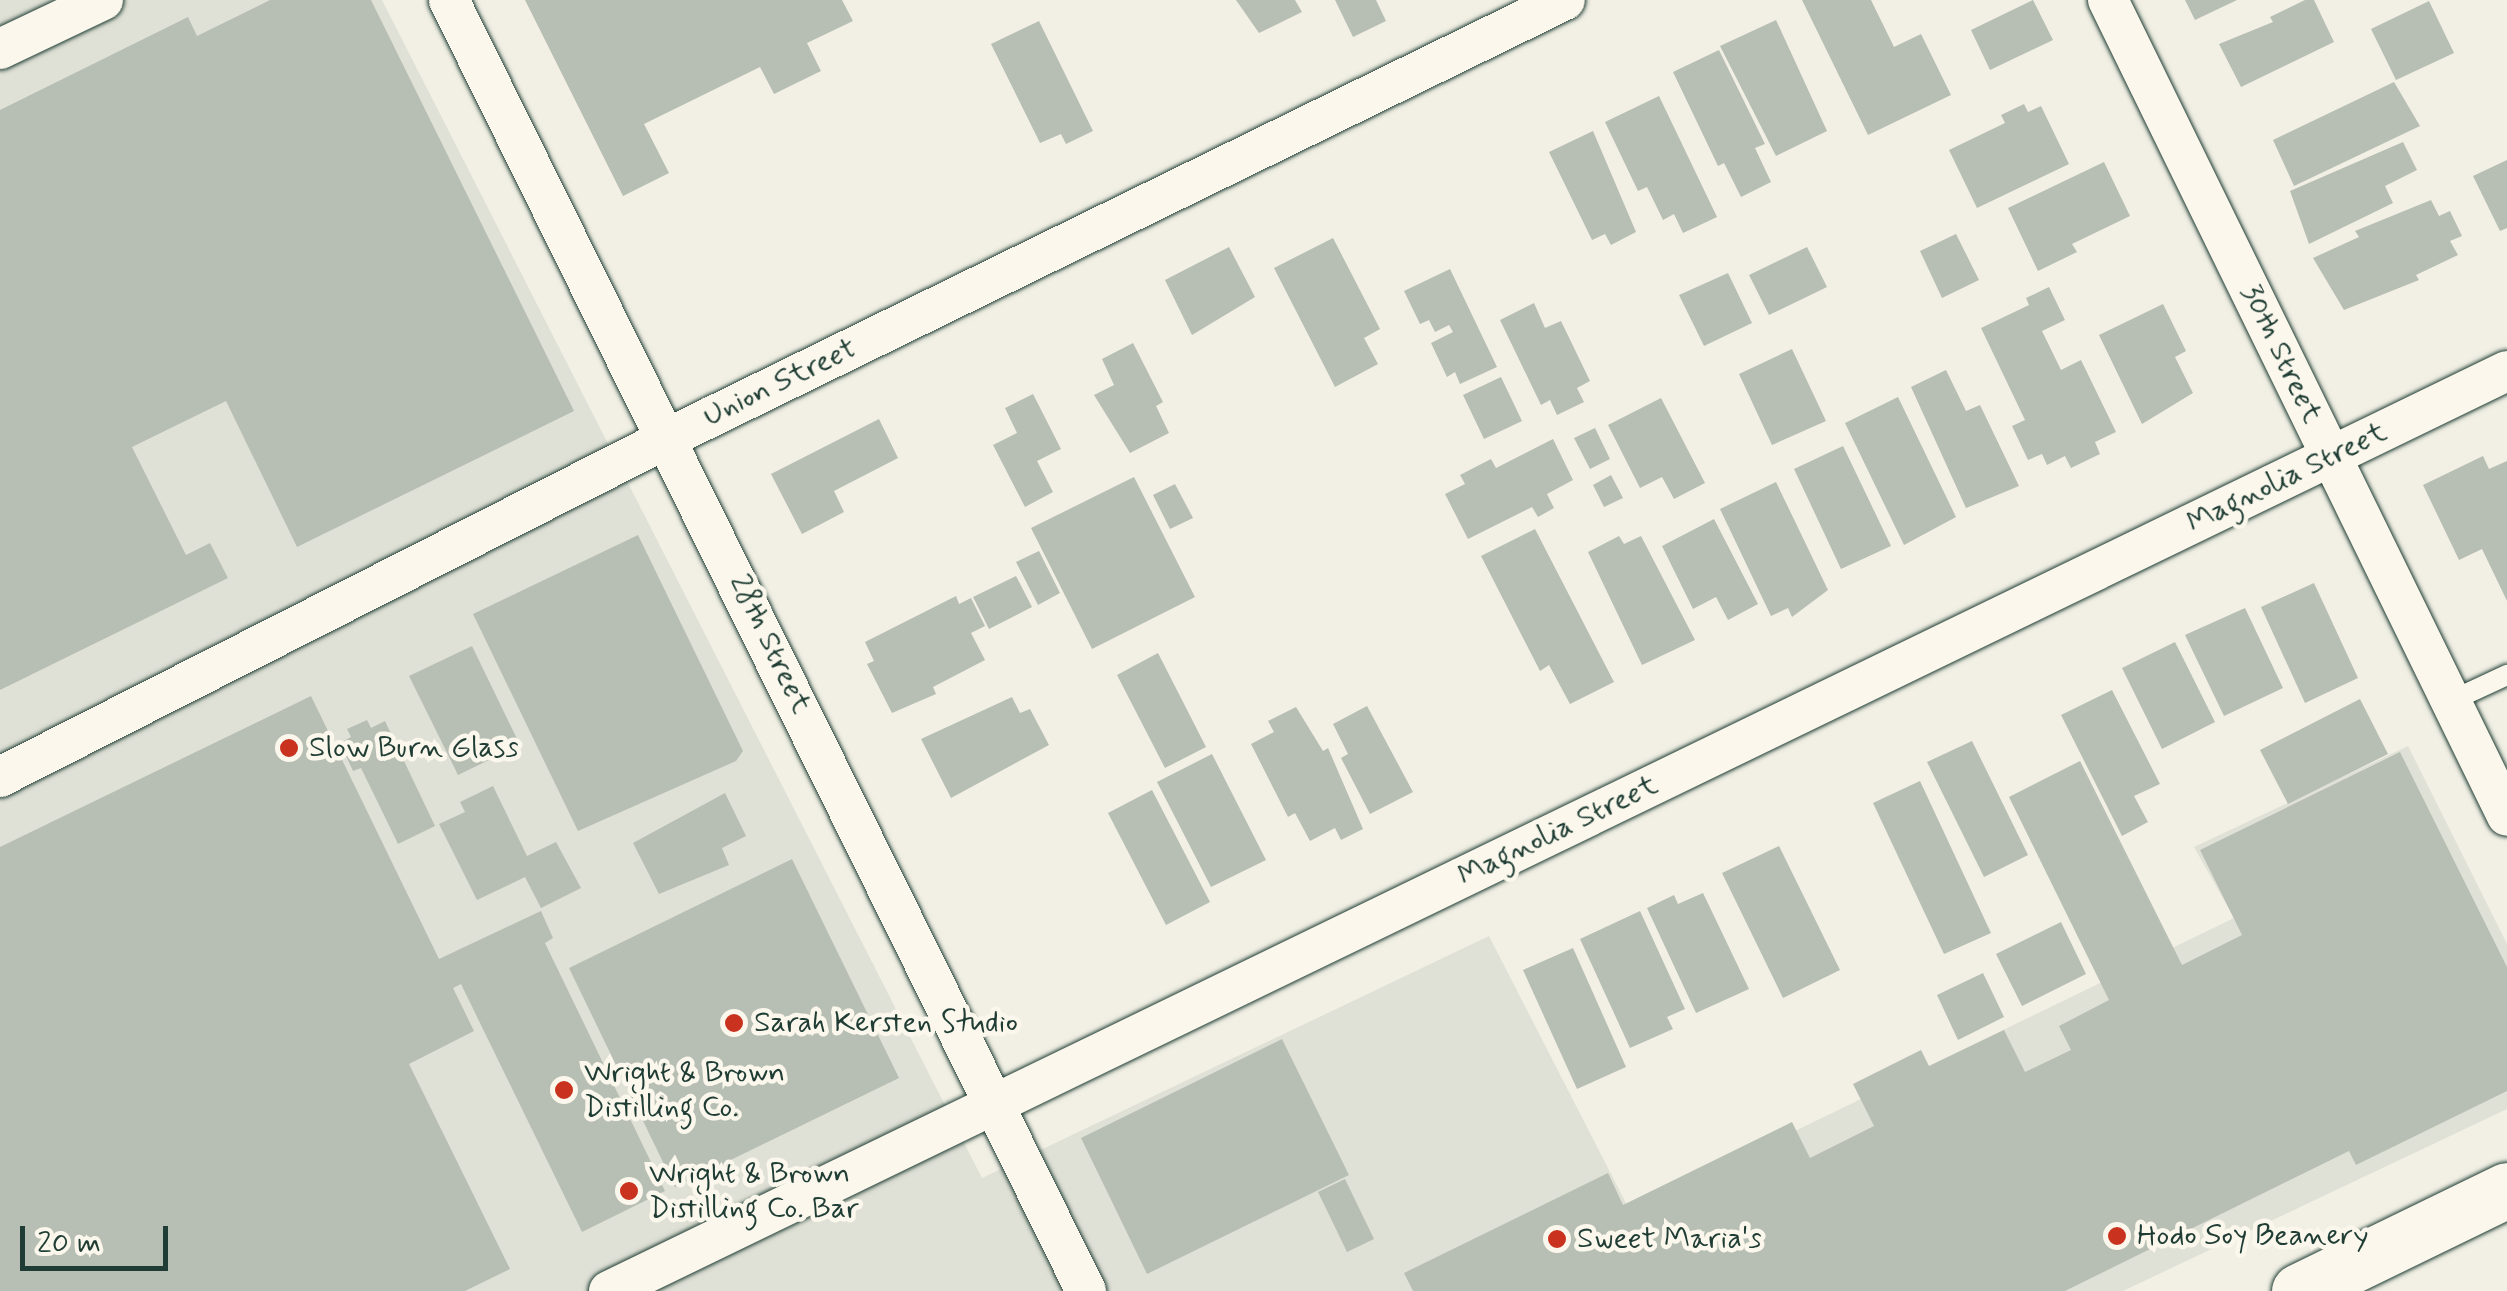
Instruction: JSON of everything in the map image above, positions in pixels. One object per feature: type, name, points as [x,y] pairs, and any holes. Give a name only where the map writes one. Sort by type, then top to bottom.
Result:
[{"type":"main road","points":[[2299,1291],[2507,1190]]},
{"type":"street","points":[[0,49],[103,0]]},
{"type":"street","name":"28th Street","points":[[448,0],[668,438],[1086,1291]]},
{"type":"street","name":"Union Street","points":[[0,777],[668,438],[1565,0]]},
{"type":"street","name":"30th Street","points":[[2108,0],[2507,816]]},
{"type":"street","name":"Magnolia Street","points":[[609,1291],[2507,371]]},
{"type":"lane","points":[[2451,701],[2507,674]]},
{"type":"shaded area","points":[[0,0],[382,0],[982,1178],[1489,936],[1630,1211],[2234,918],[2194,847],[2408,746],[2507,944],[2507,1109],[2123,1291],[0,1291]]},
{"type":"building","points":[[270,0],[371,0],[574,411],[297,547],[226,401],[132,447],[186,555],[210,543],[228,578],[0,690],[0,110],[188,17],[197,36]]},
{"type":"building","points":[[525,0],[842,0],[853,21],[807,43],[821,71],[774,94],[760,67],[644,124],[669,173],[623,196]]},
{"type":"building","points":[[1236,0],[1295,0],[1302,12],[1259,33]]},
{"type":"building","points":[[1335,0],[1376,0],[1386,21],[1353,37]]},
{"type":"building","points":[[1802,0],[1871,0],[1894,47],[1921,34],[1951,95],[1868,135]]},
{"type":"building","points":[[2033,0],[2053,40],[1990,70],[1971,30]]},
{"type":"building","points":[[2185,0],[2237,0],[2195,20]]},
{"type":"building","points":[[2305,0],[2314,0],[2334,42],[2241,87],[2219,44],[2273,22],[2270,17]]},
{"type":"building","points":[[2429,1],[2454,53],[2396,80],[2371,29]]},
{"type":"building","points":[[1776,20],[1827,131],[1776,156],[1720,46]]},
{"type":"building","points":[[1039,21],[1093,131],[1066,144],[1061,134],[1040,143],[991,44]]},
{"type":"building","points":[[1719,50],[1765,144],[1755,148],[1771,182],[1741,197],[1724,163],[1718,166],[1673,72]]},
{"type":"building","points":[[2394,82],[2420,126],[2294,186],[2273,140]]},
{"type":"building","points":[[1659,96],[1717,217],[1683,233],[1674,214],[1663,220],[1647,187],[1638,191],[1605,122]]},
{"type":"building","points":[[2024,104],[2028,112],[2041,106],[2069,164],[1977,208],[1949,150],[2005,123],[2001,115]]},
{"type":"building","points":[[1593,131],[1636,232],[1611,245],[1605,234],[1592,240],[1549,152]]},
{"type":"building","points":[[2403,142],[2417,170],[2385,186],[2393,203],[2309,244],[2290,191]]},
{"type":"building","points":[[2507,160],[2507,228],[2500,231],[2473,176]]},
{"type":"building","points":[[2104,162],[2130,216],[2072,244],[2077,252],[2038,271],[2008,208]]},
{"type":"building","points":[[2431,200],[2439,216],[2450,211],[2462,236],[2450,241],[2458,255],[2416,275],[2419,280],[2344,310],[2313,258],[2359,237],[2355,231]]},
{"type":"building","points":[[1956,234],[1979,280],[1942,298],[1920,251]]},
{"type":"building","points":[[1333,238],[1380,329],[1364,338],[1378,364],[1335,387],[1274,268]]},
{"type":"building","points":[[1229,247],[1255,297],[1192,335],[1165,280]]},
{"type":"building","points":[[1807,247],[1827,287],[1769,315],[1749,275]]},
{"type":"building","points":[[1450,269],[1497,367],[1460,384],[1455,372],[1447,377],[1431,343],[1453,332],[1449,325],[1435,332],[1429,320],[1420,324],[1404,291]]},
{"type":"building","points":[[1728,273],[1752,323],[1704,346],[1679,295]]},
{"type":"building","points":[[2049,287],[2065,320],[2042,331],[2061,370],[2081,360],[2116,432],[2095,442],[2100,454],[2071,468],[2065,456],[2047,465],[2042,454],[2028,460],[2012,426],[2025,420],[1981,328],[2029,305],[2026,298]]},
{"type":"building","points":[[1534,303],[1545,328],[1561,321],[1590,381],[1577,388],[1584,402],[1557,415],[1550,400],[1541,405],[1500,320]]},
{"type":"building","points":[[2163,304],[2186,351],[2175,357],[2193,393],[2142,424],[2099,335]]},
{"type":"building","points":[[1133,343],[1163,402],[1156,406],[1169,433],[1130,453],[1094,395],[1114,385],[1102,359]]},
{"type":"building","points":[[1792,349],[1826,421],[1772,445],[1739,374]]},
{"type":"building","points":[[1946,370],[1966,411],[1980,405],[2019,486],[1966,508],[1911,387]]},
{"type":"building","points":[[1501,377],[1522,421],[1484,439],[1463,395]]},
{"type":"building","points":[[1033,394],[1061,449],[1037,461],[1053,492],[1025,507],[993,445],[1017,433],[1005,408]]},
{"type":"building","points":[[1898,397],[1956,517],[1904,545],[1845,423]]},
{"type":"building","points":[[1661,398],[1705,483],[1674,499],[1662,477],[1640,488],[1608,425]]},
{"type":"building","points":[[879,419],[898,458],[834,491],[844,512],[802,534],[771,474]]},
{"type":"building","points":[[1595,428],[1610,459],[1590,469],[1574,438]]},
{"type":"building","points":[[1553,439],[1573,480],[1547,494],[1554,508],[1538,517],[1532,507],[1468,539],[1445,494],[1465,484],[1460,475],[1491,459],[1496,468]]},
{"type":"building","points":[[1843,446],[1891,546],[1841,569],[1794,469]]},
{"type":"building","points":[[2483,456],[2489,469],[2507,461],[2507,601],[2482,549],[2459,560],[2423,485]]},
{"type":"building","points":[[1611,475],[1623,498],[1604,507],[1593,485]]},
{"type":"building","points":[[1134,477],[1195,597],[1092,649],[1031,528]]},
{"type":"building","points":[[1776,482],[1828,590],[1792,617],[1788,608],[1771,616],[1720,509]]},
{"type":"building","points":[[1175,484],[1193,518],[1170,529],[1153,495]]},
{"type":"building","points":[[1714,519],[1758,604],[1728,620],[1716,597],[1693,609],[1662,546]]},
{"type":"building","points":[[1535,529],[1614,682],[1570,704],[1549,665],[1540,671],[1481,556]]},
{"type":"building","points":[[638,535],[743,751],[736,761],[578,831],[473,614]]},
{"type":"building","points":[[1619,536],[1624,544],[1641,536],[1695,640],[1642,665],[1588,552]]},
{"type":"building","points":[[1039,551],[1060,593],[1038,605],[1016,562]]},
{"type":"building","points":[[1016,576],[1032,607],[989,629],[973,597]]},
{"type":"building","points":[[2314,583],[2358,678],[2305,703],[2261,607]]},
{"type":"building","points":[[956,596],[959,604],[971,598],[985,626],[971,633],[985,660],[933,687],[936,694],[892,713],[867,664],[874,661],[865,642]]},
{"type":"building","points":[[2245,608],[2283,688],[2224,716],[2185,635]]},
{"type":"building","points":[[2175,642],[2215,722],[2162,749],[2122,668]]},
{"type":"building","points":[[472,646],[520,745],[458,775],[409,676]]},
{"type":"building","points":[[1158,653],[1206,747],[1165,768],[1117,675]]},
{"type":"building","points":[[2112,690],[2160,784],[2134,796],[2148,822],[2122,836],[2061,715]]},
{"type":"building","points":[[311,696],[439,959],[541,911],[553,938],[545,943],[665,1191],[582,1232],[461,984],[453,988],[474,1031],[409,1064],[510,1269],[465,1291],[0,1291],[0,847]]},
{"type":"building","points":[[1012,697],[1020,713],[1030,709],[1049,745],[951,798],[921,739]]},
{"type":"building","points":[[2360,699],[2388,754],[2288,804],[2260,750]]},
{"type":"building","points":[[1367,706],[1413,792],[1370,814],[1341,758],[1348,754],[1333,724]]},
{"type":"building","points":[[1296,707],[1323,751],[1328,748],[1363,829],[1341,840],[1335,828],[1310,841],[1295,813],[1288,817],[1251,744],[1274,732],[1268,721]]},
{"type":"building","points":[[367,720],[371,728],[385,721],[435,826],[398,844],[361,768],[353,771],[340,743],[351,737],[347,729]]},
{"type":"building","points":[[1972,741],[2028,855],[1984,877],[1927,762]]},
{"type":"building","points":[[2400,752],[2507,967],[2507,1091],[2356,1165],[2349,1151],[2065,1291],[1413,1291],[1404,1273],[1608,1173],[1623,1205],[1792,1122],[1810,1158],[1874,1126],[1853,1084],[1921,1050],[1929,1066],[2004,1030],[2025,1072],[2071,1050],[2059,1026],[2109,1000],[2009,797],[2080,761],[2182,965],[2242,935],[2200,850]]},
{"type":"building","points":[[1212,754],[1266,860],[1211,887],[1157,782]]},
{"type":"building","points":[[1920,781],[1991,933],[1944,954],[1873,803]]},
{"type":"building","points":[[493,786],[527,856],[556,842],[581,888],[541,908],[525,877],[477,900],[439,824],[465,812],[460,802]]},
{"type":"building","points":[[1152,790],[1210,902],[1166,925],[1108,813]]},
{"type":"building","points":[[725,793],[746,836],[722,848],[729,865],[659,894],[633,843]]},
{"type":"building","points":[[1779,846],[1840,970],[1783,998],[1722,873]]},
{"type":"building","name":"Sarah Kersten Studio","points":[[792,859],[899,1078],[675,1187],[569,968]]},
{"type":"building","points":[[1703,893],[1749,989],[1696,1013],[1647,908],[1674,895],[1678,904]]},
{"type":"building","points":[[1640,911],[1685,1009],[1667,1017],[1673,1029],[1630,1048],[1580,939]]},
{"type":"building","points":[[2061,922],[2086,974],[2022,1006],[1996,954]]},
{"type":"building","points":[[1573,948],[1626,1067],[1577,1089],[1523,970]]},
{"type":"building","points":[[1983,973],[2004,1017],[1958,1040],[1937,995]]},
{"type":"building","points":[[1282,1039],[1349,1175],[1147,1274],[1081,1138]]},
{"type":"building","points":[[1345,1179],[1374,1239],[1347,1252],[1318,1192]]},
{"type":"place","name":"Slow Burn Glass","points":[[289,748]]},
{"type":"place","name":"Sarah Kersten Studio","points":[[734,1023]]},
{"type":"place","name":"Wright & Brown Distilling Co.","points":[[564,1090]]},
{"type":"place","name":"Wright & Brown Distilling Co. Bar","points":[[629,1191]]},
{"type":"place","name":"Hodo Soy Beanery","points":[[2117,1236]]},
{"type":"place","name":"Sweet Maria's","points":[[1557,1239]]}]
